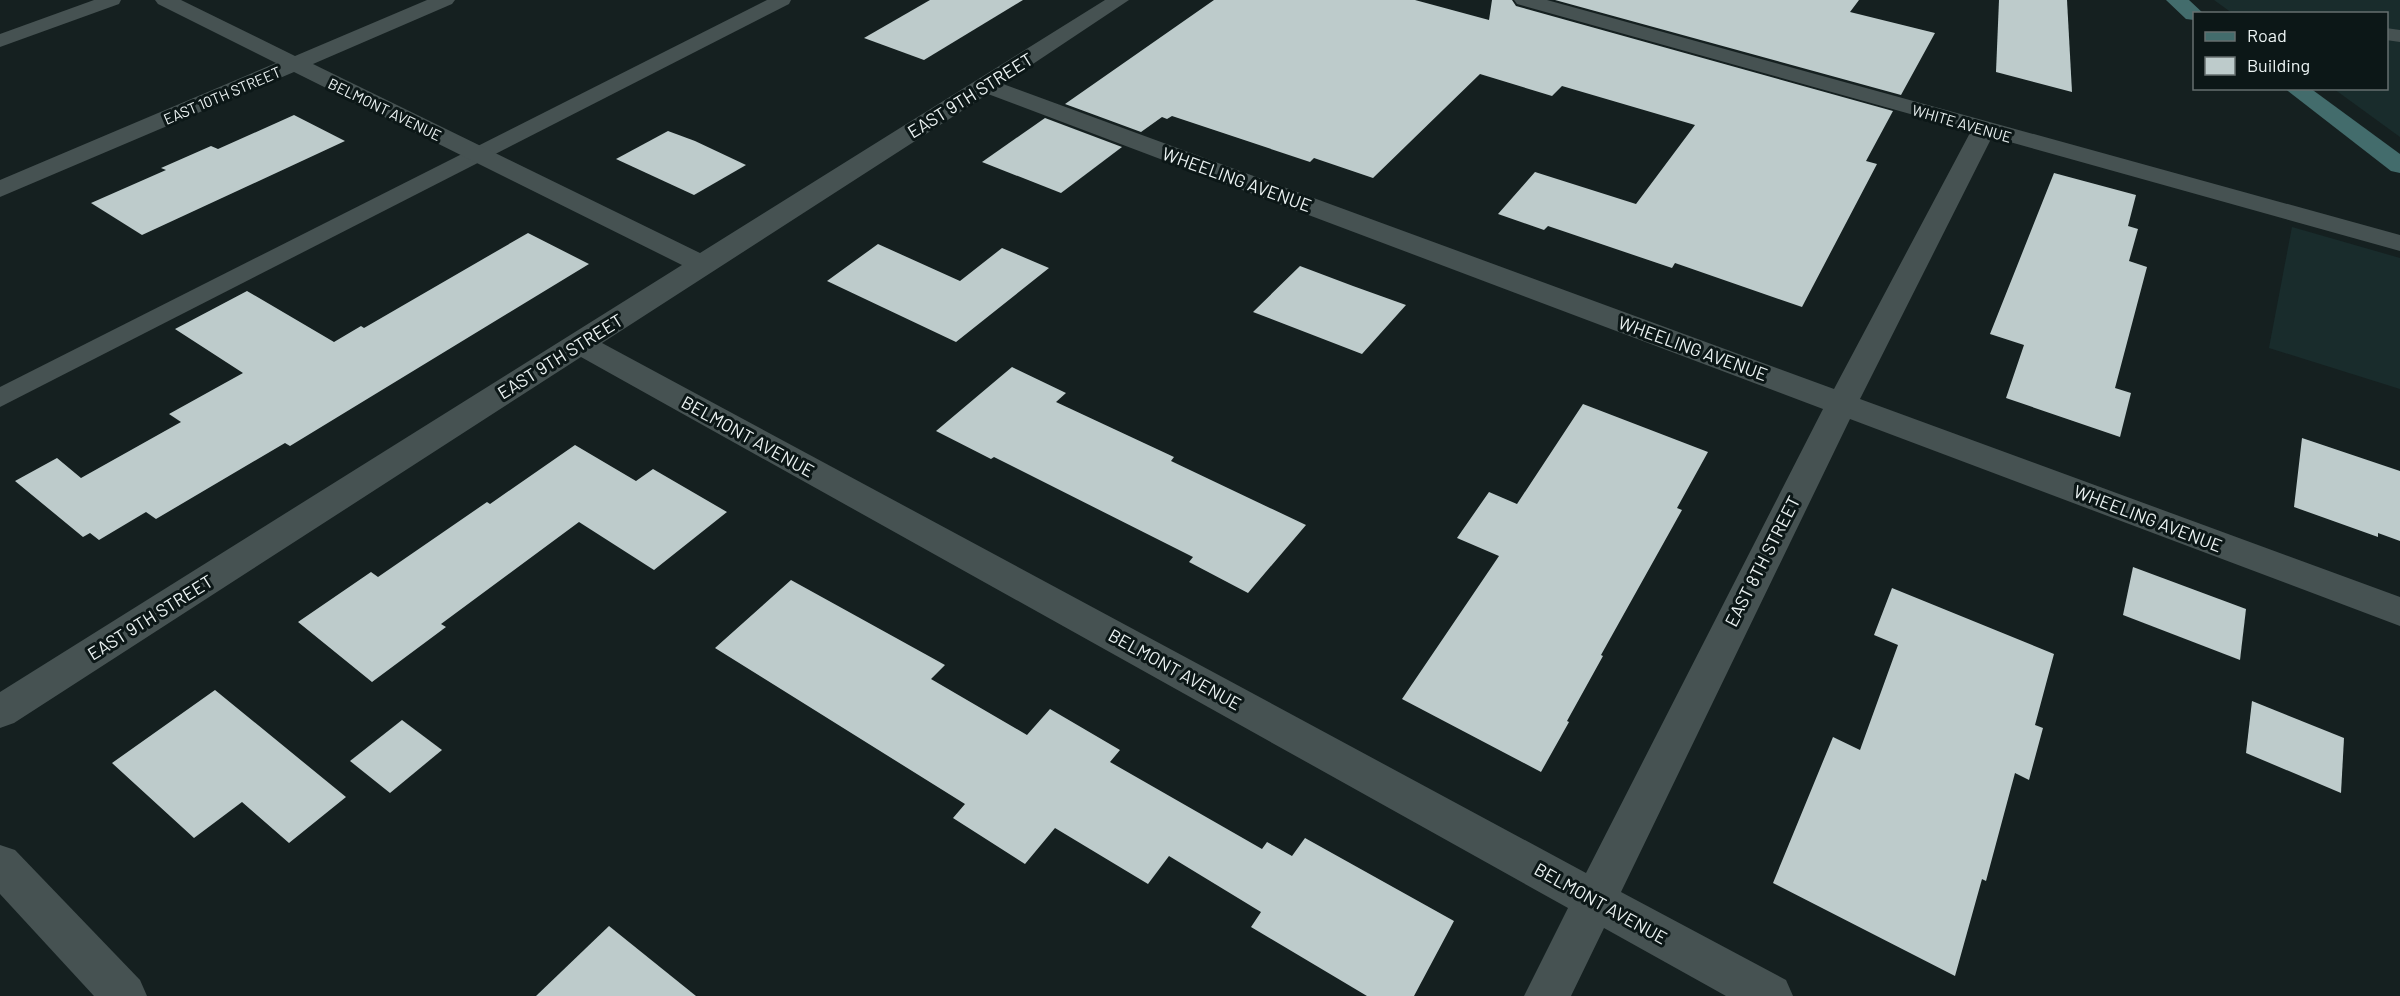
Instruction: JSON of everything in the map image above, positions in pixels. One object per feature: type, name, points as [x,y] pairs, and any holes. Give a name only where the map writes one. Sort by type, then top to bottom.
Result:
[{"type":"main road","points":[[2176,0],[2193,13]]},
{"type":"main road","points":[[2298,90],[2400,166]]},
{"type":"street","name":"BELMONT AVENUE","points":[[165,0],[704,265]]},
{"type":"street","name":"EAST 10TH STREET","points":[[0,189],[445,0]]},
{"type":"street","name":"EAST 9TH STREET","points":[[0,712],[1119,0]]},
{"type":"street","name":"WHITE AVENUE","points":[[1524,0],[2400,243]]},
{"type":"street","name":"WHEELING AVENUE","points":[[985,86],[2400,612]]},
{"type":"street","name":"EAST 8TH STREET","points":[[1547,996],[1842,403],[1984,129]]},
{"type":"street","name":"BELMONT AVENUE","points":[[579,343],[1770,996]]},
{"type":"street","points":[[0,864],[124,996]]},
{"type":"lane","points":[[0,41],[112,0]]},
{"type":"lane","points":[[0,398],[782,0]]},
{"type":"shaded area","points":[[2214,0],[2400,0],[2400,137],[2335,90],[2388,90],[2388,12],[2231,12]]},
{"type":"shaded area","points":[[2292,227],[2400,258],[2400,389],[2269,348]]},
{"type":"building","points":[[930,0],[1023,0],[924,60],[864,38]]},
{"type":"building","points":[[1214,0],[1415,0],[1489,20],[1492,0],[1512,0],[1516,6],[1893,111],[1866,161],[1877,164],[1802,307],[1675,263],[1672,268],[1548,226],[1544,230],[1498,214],[1535,172],[1636,204],[1695,125],[1562,86],[1552,96],[1480,74],[1373,178],[1314,158],[1310,162],[1172,116],[1167,119],[1162,117],[1141,132],[1065,104]]},
{"type":"building","points":[[1555,0],[1859,0],[1850,12],[1935,33],[1901,95]]},
{"type":"building","points":[[1999,0],[2067,0],[2072,92],[1996,72]]},
{"type":"building","points":[[294,115],[345,141],[142,235],[91,203],[166,170],[161,168],[211,146],[218,149]]},
{"type":"building","points":[[1045,118],[1122,147],[1061,193],[982,162]]},
{"type":"building","points":[[668,131],[746,165],[694,195],[616,159]]},
{"type":"building","points":[[2054,173],[2136,195],[2128,226],[2138,229],[2129,261],[2147,267],[2115,388],[2131,393],[2120,437],[2006,398],[2024,345],[1990,334]]},
{"type":"building","points":[[528,233],[589,264],[290,446],[285,443],[156,519],[146,512],[99,540],[90,533],[83,537],[15,481],[57,458],[81,478],[181,422],[169,414],[243,373],[175,329],[247,291],[334,342],[361,326],[364,328]]},
{"type":"building","points":[[878,244],[960,281],[1002,248],[1049,268],[956,342],[827,281]]},
{"type":"building","points":[[1300,266],[1406,305],[1362,354],[1253,312]]},
{"type":"building","points":[[1012,367],[1066,393],[1056,402],[1174,457],[1171,461],[1306,525],[1248,593],[1189,562],[1193,557],[994,457],[991,459],[936,431]]},
{"type":"building","points":[[1583,404],[1708,452],[1677,508],[1682,510],[1601,655],[1603,656],[1541,772],[1402,699],[1499,556],[1457,538],[1489,492],[1517,504]]},
{"type":"building","points":[[2302,438],[2400,471],[2400,541],[2378,533],[2378,537],[2294,507]]},
{"type":"building","points":[[575,445],[636,481],[653,469],[727,512],[654,570],[579,522],[441,624],[446,627],[372,682],[298,622],[371,572],[378,577]]},
{"type":"building","points":[[2133,567],[2246,609],[2240,660],[2123,615]]},
{"type":"building","points":[[791,580],[945,665],[931,679],[1027,735],[1050,709],[1120,750],[1110,762],[1262,849],[1267,842],[1292,856],[1305,838],[1454,921],[1414,996],[1367,996],[1251,927],[1261,912],[1169,856],[1148,884],[1055,828],[1025,864],[953,818],[965,804],[715,648]]},
{"type":"building","points":[[1892,588],[2054,654],[2035,725],[2043,728],[2029,780],[2015,773],[1986,881],[1982,879],[1955,976],[1773,883],[1833,737],[1860,750],[1898,645],[1874,635]]},
{"type":"building","points":[[215,690],[346,797],[289,843],[242,802],[194,838],[112,763]]},
{"type":"building","points":[[2252,701],[2344,738],[2341,793],[2246,753]]},
{"type":"building","points":[[402,720],[442,750],[390,793],[350,761]]},
{"type":"building","points":[[609,926],[696,996],[536,996]]}]
